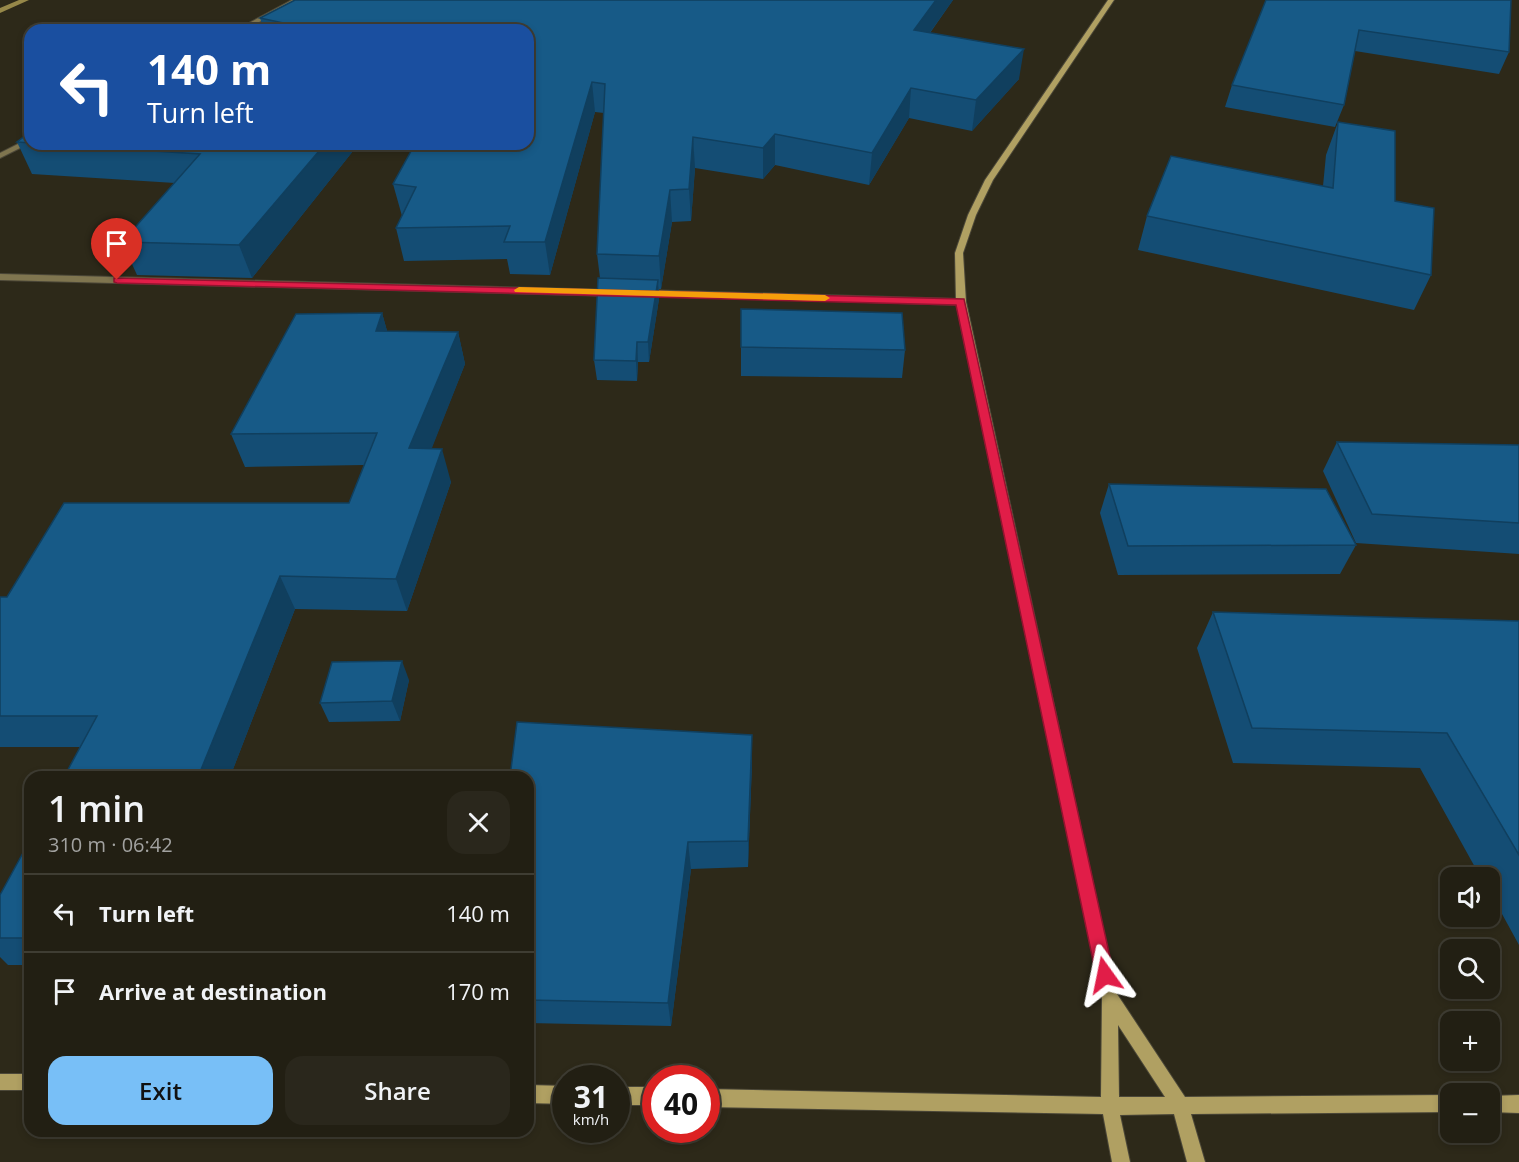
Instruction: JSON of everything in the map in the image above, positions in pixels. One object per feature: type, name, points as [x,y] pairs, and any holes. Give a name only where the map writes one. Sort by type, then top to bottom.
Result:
[{"type":"street","points":[[251,24],[297,0]]},
{"type":"street","points":[[1111,0],[989,180],[972,215],[959,253],[961,302],[1110,998],[1110,1106],[1121,1162]]},
{"type":"street","points":[[0,156],[24,143]]},
{"type":"street","points":[[0,277],[961,302]]},
{"type":"street","points":[[1110,998],[1180,1105],[1196,1162]]},
{"type":"street","points":[[0,1082],[24,1082]]},
{"type":"street","points":[[534,1094],[552,1095]]},
{"type":"street","points":[[720,1098],[1110,1106],[1440,1104]]},
{"type":"street","points":[[1500,1104],[1519,1104]]},
{"type":"building","points":[[295,0],[936,0],[914,30],[1024,49],[976,100],[911,88],[872,153],[775,134],[763,148],[693,137],[689,189],[670,190],[659,256],[597,254],[605,84],[592,82],[545,242],[504,242],[510,226],[396,228],[416,187],[393,184],[412,150],[534,150],[534,24],[288,24],[260,18]]},
{"type":"building","points":[[1266,0],[1511,0],[1509,52],[1359,30],[1344,105],[1232,85]]},
{"type":"building","points":[[1338,122],[1395,131],[1395,201],[1434,208],[1431,275],[1147,216],[1171,156],[1333,188]]},
{"type":"building","points":[[138,150],[320,150],[239,245],[122,242],[200,154]]},
{"type":"building","points":[[598,278],[658,280],[648,342],[637,342],[636,361],[594,360]]},
{"type":"building","points":[[741,309],[902,313],[905,350],[741,347]]},
{"type":"building","points":[[382,313],[376,331],[458,332],[409,448],[442,449],[396,579],[280,576],[200,771],[67,771],[97,716],[0,716],[0,597],[7,597],[64,503],[349,503],[377,433],[231,434],[296,314]]},
{"type":"building","points":[[1337,442],[1519,445],[1519,523],[1372,514]]},
{"type":"building","points":[[1109,484],[1326,489],[1356,545],[1128,546]]},
{"type":"building","points":[[1213,612],[1519,621],[1519,855],[1447,733],[1252,728]]},
{"type":"building","points":[[402,661],[392,701],[320,703],[332,662]]},
{"type":"building","points":[[517,722],[752,735],[748,841],[688,842],[668,1003],[534,1000],[534,771],[511,771]]},
{"type":"building","points":[[24,851],[24,938],[0,938],[0,895]]},
{"type":"waterway","points":[[0,11],[25,0]]},
{"type":"slow traffic","points":[[519,290],[825,298]]},
{"type":"route","points":[[117,280],[961,302],[1105,975]]}]
